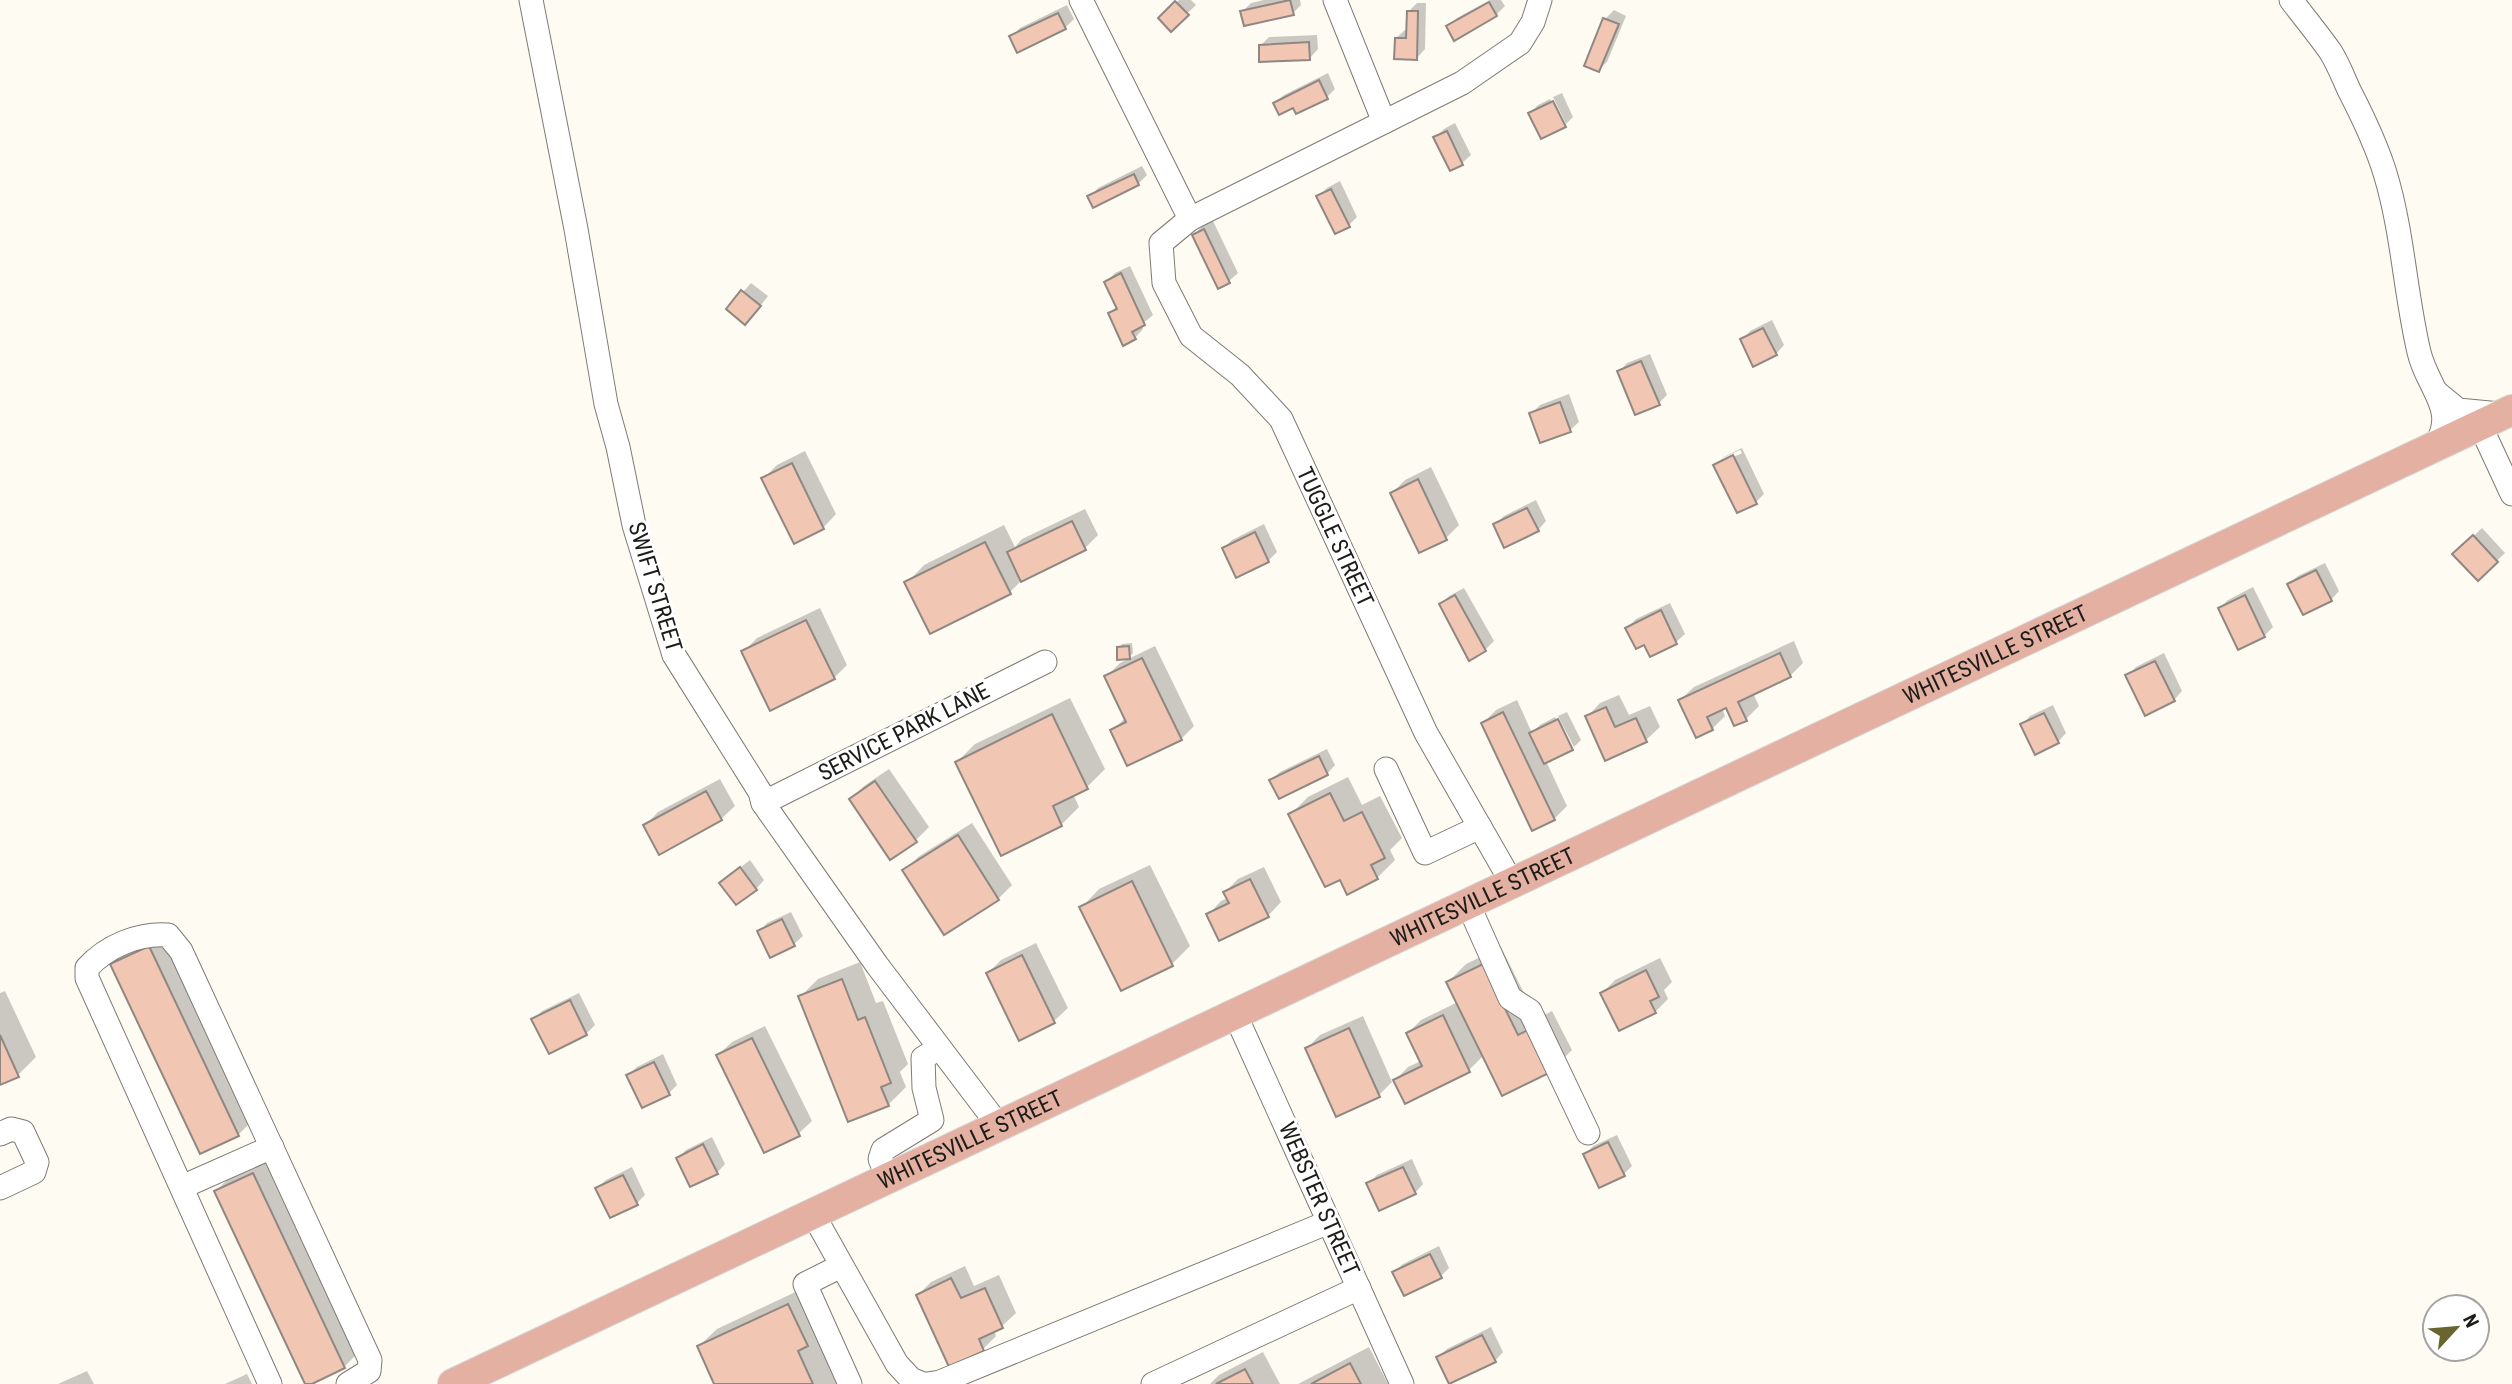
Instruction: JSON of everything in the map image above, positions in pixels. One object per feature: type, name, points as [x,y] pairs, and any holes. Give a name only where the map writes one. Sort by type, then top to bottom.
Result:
[{"type":"main road","name":"WHITESVILLE STREET","points":[[453,1384],[2499,416]]},
{"type":"street","name":"SWIFT STREET","points":[[531,0],[576,229],[606,404],[634,525],[674,655],[760,792],[763,803],[877,965],[999,1126]]},
{"type":"street","points":[[1081,0],[1190,219]]},
{"type":"street","points":[[1335,0],[1384,122]]},
{"type":"street","name":"TUGGLE STREET","points":[[1512,883],[1426,733],[1281,419],[1240,374],[1191,336],[1164,282],[1161,243],[1190,219],[1462,83],[1521,43],[1534,22],[1541,0]]},
{"type":"street","points":[[2291,0],[2332,53],[2371,133],[2385,174],[2399,231],[2412,322],[2423,370],[2436,392],[2446,419],[2443,434],[2435,446]]},
{"type":"street","points":[[2436,392],[2458,410],[2499,416],[2512,494]]},
{"type":"street","name":"SERVICE PARK LANE","points":[[763,803],[1045,662]]},
{"type":"street","points":[[1386,769],[1425,853],[1480,827]]},
{"type":"street","points":[[1468,904],[1510,998],[1530,1011],[1588,1133]]},
{"type":"street","points":[[270,1384],[87,978],[87,968],[108,949],[150,934],[168,935],[181,951],[370,1360],[369,1371],[348,1384]]},
{"type":"street","name":"WEBSTER STREET","points":[[1235,1014],[1402,1384]]},
{"type":"street","points":[[888,1178],[880,1159],[883,1150],[932,1120],[924,1088],[923,1058],[939,1048]]},
{"type":"street","points":[[0,1134],[10,1129],[23,1132],[37,1162],[34,1172],[0,1188]]},
{"type":"street","points":[[181,1187],[272,1147]]},
{"type":"street","points":[[813,1214],[897,1364],[916,1383],[940,1382],[1329,1222]]},
{"type":"street","points":[[841,1266],[805,1284],[850,1384]]},
{"type":"street","points":[[1153,1384],[1359,1288]]},
{"type":"building","points":[[1290,0],[1294,15],[1244,26],[1240,11]]},
{"type":"building","points":[[1175,1],[1189,15],[1171,32],[1158,18]]},
{"type":"building","points":[[1489,2],[1497,16],[1454,41],[1446,26]]},
{"type":"building","points":[[1407,11],[1418,11],[1417,60],[1394,59],[1395,38],[1406,38]]},
{"type":"building","points":[[1058,13],[1066,29],[1017,53],[1009,36]]},
{"type":"building","points":[[1603,18],[1619,24],[1599,72],[1584,66]]},
{"type":"building","points":[[1309,42],[1310,60],[1259,62],[1259,45]]},
{"type":"building","points":[[1319,80],[1328,99],[1296,114],[1293,108],[1279,115],[1273,103]]},
{"type":"building","points":[[1553,101],[1566,127],[1541,139],[1528,113]]},
{"type":"building","points":[[1447,131],[1463,165],[1450,171],[1433,137]]},
{"type":"building","points":[[1134,174],[1139,185],[1093,208],[1087,196]]},
{"type":"building","points":[[1331,189],[1350,227],[1335,234],[1316,196]]},
{"type":"building","points":[[1204,229],[1230,283],[1218,289],[1192,235]]},
{"type":"building","points":[[1121,273],[1145,325],[1132,332],[1136,339],[1123,346],[1108,313],[1117,309],[1104,282]]},
{"type":"building","points":[[741,290],[761,306],[745,325],[726,309]]},
{"type":"building","points":[[1763,328],[1777,355],[1753,367],[1740,339]]},
{"type":"building","points":[[1641,361],[1660,405],[1635,415],[1617,371]]},
{"type":"building","points":[[1560,402],[1571,432],[1540,443],[1529,413]]},
{"type":"building","points":[[1733,455],[1757,504],[1737,513],[1713,465]]},
{"type":"building","points":[[792,463],[824,529],[794,544],[761,478]]},
{"type":"building","points":[[1418,479],[1447,540],[1419,553],[1390,493]]},
{"type":"building","points":[[1527,508],[1539,531],[1504,548],[1493,524]]},
{"type":"building","points":[[1072,521],[1086,550],[1021,582],[1007,552]]},
{"type":"building","points":[[1255,532],[1269,562],[1236,578],[1222,548]]},
{"type":"building","points":[[2473,535],[2498,562],[2478,581],[2452,554]]},
{"type":"building","points":[[985,542],[1011,594],[930,634],[904,582]]},
{"type":"building","points":[[2316,570],[2332,601],[2303,615],[2287,584]]},
{"type":"building","points":[[1455,595],[1486,651],[1469,661],[1439,604]]},
{"type":"building","points":[[2245,595],[2265,637],[2238,650],[2218,608]]},
{"type":"building","points":[[1661,610],[1677,644],[1650,657],[1644,645],[1636,649],[1625,628]]},
{"type":"building","points":[[806,620],[835,679],[770,711],[741,651]]},
{"type":"building","points":[[1129,646],[1130,659],[1117,660],[1117,647]]},
{"type":"building","points":[[1780,653],[1791,677],[1738,702],[1747,721],[1734,726],[1726,708],[1707,717],[1713,730],[1696,738],[1678,700]]},
{"type":"building","points":[[1142,658],[1182,740],[1127,766],[1110,730],[1126,722],[1104,676]]},
{"type":"building","points":[[2155,661],[2175,701],[2145,716],[2125,675]]},
{"type":"building","points":[[1606,707],[1615,727],[1636,718],[1647,742],[1605,761],[1585,716]]},
{"type":"building","points":[[1503,712],[1555,820],[1532,831],[1481,723]]},
{"type":"building","points":[[2044,713],[2059,743],[2035,755],[2020,724]]},
{"type":"building","points":[[1052,714],[1088,789],[1053,806],[1062,826],[1001,856],[955,762]]},
{"type":"building","points":[[1558,719],[1573,750],[1544,764],[1529,733]]},
{"type":"building","points":[[1319,756],[1328,775],[1279,799],[1269,780]]},
{"type":"building","points":[[875,781],[917,842],[890,860],[849,799]]},
{"type":"building","points":[[706,791],[722,820],[659,855],[643,825]]},
{"type":"building","points":[[1330,793],[1344,821],[1362,812],[1385,858],[1371,865],[1378,879],[1347,895],[1340,880],[1325,887],[1288,814]]},
{"type":"building","points":[[958,835],[999,900],[944,935],[902,870]]},
{"type":"building","points":[[740,867],[757,890],[736,905],[719,883]]},
{"type":"building","points":[[1250,879],[1269,917],[1219,941],[1206,914],[1229,903],[1223,892]]},
{"type":"building","points":[[1132,881],[1173,966],[1121,991],[1079,907]]},
{"type":"building","points":[[782,919],[795,946],[770,958],[757,931]]},
{"type":"building","points":[[149,946],[239,1136],[200,1154],[110,964]]},
{"type":"building","points":[[1022,955],[1055,1023],[1019,1041],[986,973]]},
{"type":"building","points":[[1483,964],[1518,1035],[1534,1027],[1555,1070],[1502,1096],[1446,982]]},
{"type":"building","points":[[1646,970],[1659,997],[1650,1001],[1656,1013],[1619,1031],[1600,993]]},
{"type":"building","points":[[842,979],[858,1020],[865,1017],[891,1083],[881,1087],[889,1106],[848,1122],[798,996]]},
{"type":"building","points":[[570,1000],[587,1035],[549,1054],[531,1019]]},
{"type":"building","points":[[1443,1015],[1470,1072],[1405,1104],[1393,1080],[1422,1066],[1406,1033]]},
{"type":"building","points":[[1349,1028],[1380,1097],[1336,1117],[1305,1048]]},
{"type":"building","points":[[0,1035],[19,1077],[0,1085]]},
{"type":"building","points":[[752,1038],[800,1136],[764,1153],[716,1055]]},
{"type":"building","points":[[654,1062],[670,1095],[642,1108],[626,1075]]},
{"type":"building","points":[[1608,1142],[1625,1176],[1599,1188],[1583,1154]]},
{"type":"building","points":[[703,1144],[718,1174],[690,1187],[676,1158]]},
{"type":"building","points":[[1403,1167],[1416,1194],[1379,1211],[1366,1183]]},
{"type":"building","points":[[253,1173],[345,1368],[312,1384],[305,1384],[214,1191]]},
{"type":"building","points":[[623,1175],[638,1205],[610,1218],[595,1188]]},
{"type":"building","points":[[1430,1254],[1442,1278],[1404,1296],[1392,1272]]},
{"type":"building","points":[[951,1278],[961,1298],[985,1288],[1003,1328],[979,1339],[984,1351],[949,1367],[916,1295]]},
{"type":"building","points":[[788,1304],[808,1346],[798,1351],[813,1384],[714,1384],[697,1346]]},
{"type":"building","points":[[1482,1335],[1496,1362],[1449,1384],[1436,1357]]},
{"type":"building","points":[[1350,1363],[1361,1384],[1311,1384]]},
{"type":"building","points":[[1245,1369],[1253,1384],[1216,1384]]}]
